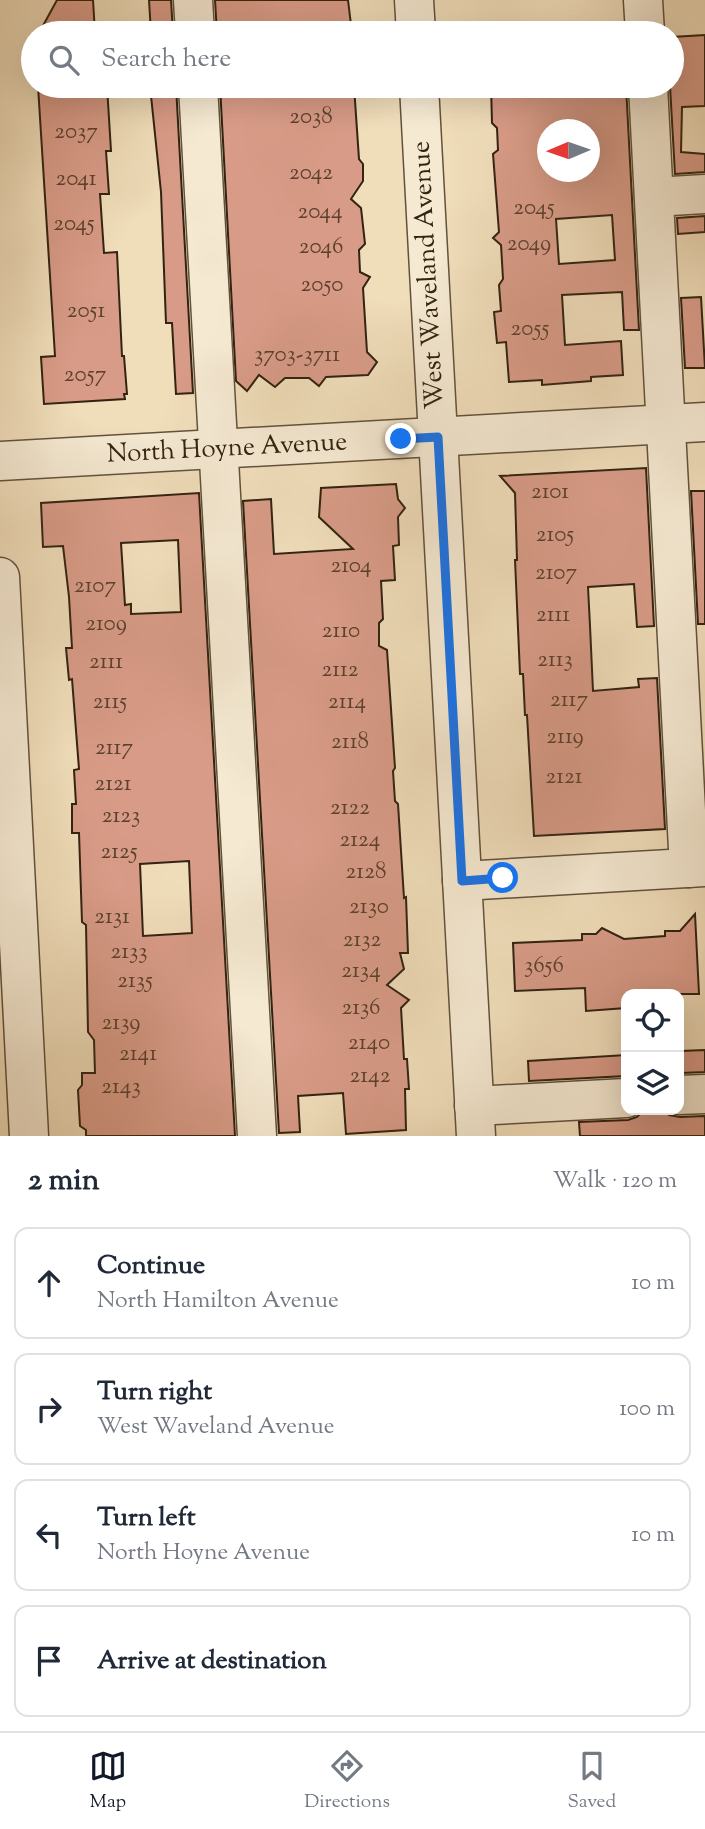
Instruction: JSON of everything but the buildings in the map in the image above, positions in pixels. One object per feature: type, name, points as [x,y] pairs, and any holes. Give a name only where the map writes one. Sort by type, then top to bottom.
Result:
[{"type":"street","points":[[193,0],[194,21]]},
{"type":"street","points":[[414,0],[415,21]]},
{"type":"street","points":[[643,0],[644,21]]},
{"type":"street","points":[[199,98],[257,1136]]},
{"type":"street","name":"West Waveland Avenue","points":[[420,98],[475,1121]]},
{"type":"street","points":[[462,881],[697,868],[691,649],[666,424],[649,98]]},
{"type":"street","points":[[654,197],[705,194]]},
{"type":"street","name":"North Hoyne Avenue","points":[[0,461],[705,422]]},
{"type":"street","points":[[0,577],[29,1136]]},
{"type":"street","points":[[684,1095],[705,1094]]},
{"type":"street","points":[[475,1121],[621,1099]]},
{"type":"route","points":[[401,439],[438,437],[462,881],[503,878]]}]
